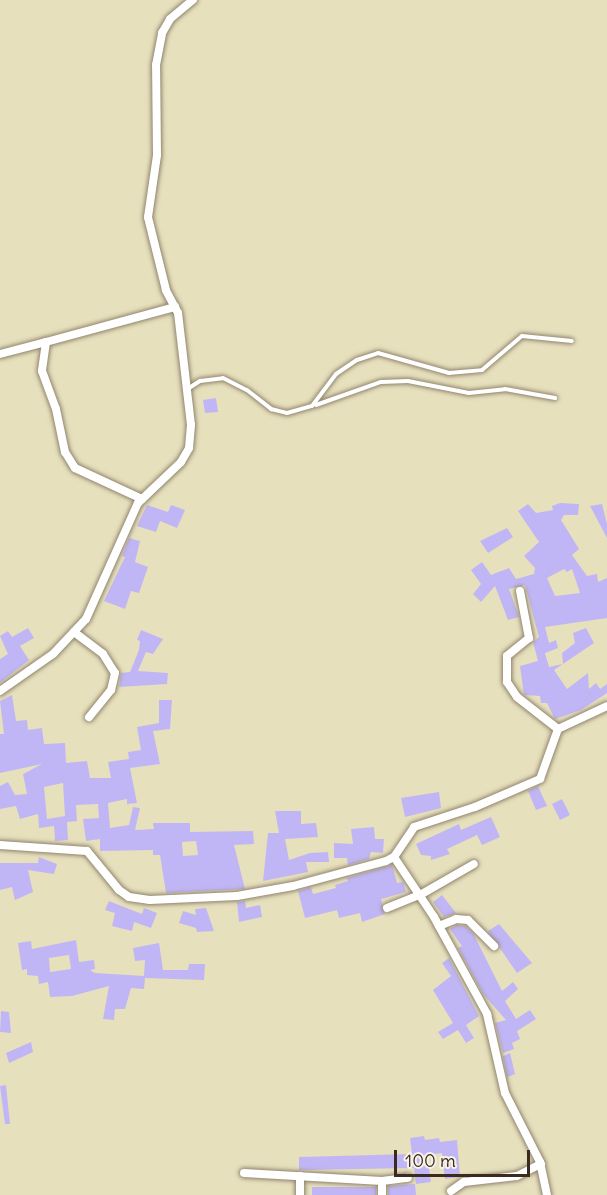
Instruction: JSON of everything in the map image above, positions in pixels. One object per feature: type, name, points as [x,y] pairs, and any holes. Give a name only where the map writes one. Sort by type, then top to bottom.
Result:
[{"type":"street","points":[[0,691],[53,654],[94,607],[142,499],[181,462],[189,448],[191,425],[175,307],[160,270],[148,217],[157,155],[156,65],[162,33],[182,3],[193,0]]},
{"type":"street","points":[[0,354],[175,307]]},
{"type":"street","points":[[46,342],[42,371],[56,409],[60,438],[70,460],[85,474],[142,499]]},
{"type":"street","points":[[520,591],[529,638],[507,656],[507,682],[517,698],[558,729]]},
{"type":"street","points":[[74,632],[102,654],[115,672],[111,690],[89,717]]},
{"type":"street","points":[[0,845],[87,851],[119,890],[129,897],[150,900],[237,896],[293,886],[353,872],[394,857],[414,826],[475,807],[540,779],[558,729],[607,706]]},
{"type":"street","points":[[394,857],[439,926],[487,1014],[505,1093],[541,1164],[548,1195]]},
{"type":"street","points":[[387,908],[420,895],[474,864]]},
{"type":"street","points":[[439,926],[456,919],[468,920],[494,946]]},
{"type":"street","points":[[451,1191],[464,1182],[517,1176],[541,1164]]},
{"type":"street","points":[[244,1173],[382,1181],[408,1178]]},
{"type":"street","points":[[300,1176],[300,1195]]},
{"type":"street","points":[[382,1181],[382,1195]]},
{"type":"lane","points":[[312,406],[336,374],[357,360],[378,353],[450,373],[482,370],[522,336],[572,341]]},
{"type":"lane","points":[[186,390],[200,381],[223,378],[247,390],[271,409],[287,413],[381,382],[408,381],[469,393],[505,389],[555,398]]},
{"type":"building","points":[[216,398],[218,412],[205,413],[203,400]]},
{"type":"building","points":[[560,503],[579,504],[578,515],[564,515],[561,520],[579,549],[572,555],[587,576],[597,574],[598,582],[607,578],[607,618],[545,627],[549,643],[556,640],[558,648],[545,653],[549,667],[563,664],[554,670],[567,689],[588,673],[589,689],[596,683],[600,689],[607,684],[607,693],[581,710],[555,719],[547,703],[541,703],[540,696],[524,695],[520,666],[538,661],[533,642],[539,637],[525,585],[509,589],[519,617],[508,620],[495,586],[481,602],[473,594],[481,584],[471,570],[482,562],[491,575],[509,568],[516,579],[534,574],[535,568],[524,556],[539,542],[518,511],[528,504],[536,513],[553,510],[552,506]],"holes":[[[564,569],[567,572],[572,569],[580,593],[555,596],[547,578]]]},
{"type":"building","points":[[602,504],[607,524],[607,538],[590,506]]},
{"type":"building","points":[[147,505],[168,512],[171,505],[185,510],[177,528],[160,521],[156,532],[137,526]]},
{"type":"building","points":[[507,528],[513,537],[488,553],[480,541]]},
{"type":"building","points":[[129,538],[140,541],[135,562],[148,567],[139,593],[131,591],[125,609],[104,601],[125,557],[122,556]]},
{"type":"building","points":[[28,628],[34,638],[20,646],[29,660],[0,683],[0,659],[8,654],[0,636],[8,631],[12,637]]},
{"type":"building","points":[[586,628],[594,643],[563,664],[562,653],[575,643],[573,633]]},
{"type":"building","points":[[141,630],[163,639],[153,654],[146,652],[138,671],[168,673],[167,684],[119,687],[121,673],[130,672],[139,650],[140,641],[137,640]]},
{"type":"building","points":[[12,695],[16,721],[27,720],[28,730],[42,728],[44,744],[65,743],[66,763],[87,761],[90,778],[111,778],[108,762],[129,759],[128,752],[141,750],[137,727],[159,723],[159,700],[172,700],[170,729],[153,731],[160,764],[130,768],[137,803],[127,804],[127,799],[108,803],[110,828],[129,825],[133,807],[140,808],[135,830],[154,829],[153,823],[190,823],[190,832],[253,831],[254,844],[234,845],[245,889],[166,893],[160,855],[153,855],[153,850],[100,851],[100,839],[86,841],[83,819],[99,818],[98,804],[76,805],[77,821],[67,822],[68,840],[55,841],[54,826],[39,828],[38,814],[20,819],[16,806],[0,809],[0,786],[8,782],[15,795],[27,794],[23,774],[42,764],[0,773],[0,734],[4,734],[0,701]],"holes":[[[63,783],[65,816],[47,819],[44,787]],[[196,841],[198,855],[183,856],[182,842]]]},
{"type":"building","points":[[538,786],[547,806],[536,810],[528,791]]},
{"type":"building","points":[[439,792],[441,808],[405,817],[401,798]]},
{"type":"building","points":[[562,799],[570,815],[560,820],[552,804]]},
{"type":"building","points":[[275,811],[301,811],[301,824],[316,823],[318,837],[285,839],[289,860],[310,853],[328,852],[329,862],[306,862],[308,872],[263,881],[268,833],[279,833]]},
{"type":"building","points":[[491,817],[500,837],[482,845],[477,835],[447,849],[450,854],[431,860],[431,856],[421,855],[416,844],[459,824],[461,830]]},
{"type":"building","points":[[374,827],[375,839],[384,839],[383,853],[371,852],[369,859],[348,865],[347,858],[334,858],[334,843],[353,844],[351,829]]},
{"type":"building","points":[[39,857],[57,864],[54,874],[28,870],[33,892],[15,900],[12,887],[0,890],[0,863],[38,863]]},
{"type":"building","points":[[392,865],[397,883],[403,882],[406,892],[381,899],[385,914],[362,922],[360,913],[339,918],[337,910],[305,918],[298,891],[311,887],[313,894],[336,888],[335,885],[348,881],[347,878]]},
{"type":"building","points":[[442,895],[456,913],[444,917],[433,902]]},
{"type":"building","points":[[109,901],[142,914],[144,908],[157,913],[151,928],[134,922],[132,931],[112,926],[115,913],[105,910]]},
{"type":"building","points":[[245,901],[246,908],[260,905],[262,917],[239,922],[237,902]]},
{"type":"building","points":[[206,908],[214,931],[197,932],[196,928],[179,923],[183,911],[196,915],[195,909]]},
{"type":"building","points":[[499,924],[532,963],[517,973],[488,931]]},
{"type":"building","points":[[457,925],[465,926],[473,933],[502,991],[513,982],[518,989],[505,1001],[516,1019],[530,1010],[536,1019],[517,1031],[520,1039],[512,1043],[514,1049],[503,1053],[495,1023],[506,1020],[483,994],[458,948],[462,946],[450,929]]},
{"type":"building","points":[[76,940],[79,962],[94,960],[95,969],[90,970],[95,973],[144,976],[145,960],[135,961],[133,948],[159,943],[163,970],[188,970],[189,964],[205,964],[204,980],[145,978],[144,989],[131,988],[125,1009],[115,1009],[114,1020],[103,1019],[109,986],[72,996],[50,997],[48,982],[39,984],[38,976],[27,975],[27,969],[22,970],[18,943],[31,941],[32,949]],"holes":[[[69,955],[71,969],[50,972],[49,958]]]},
{"type":"building","points":[[449,958],[479,1016],[466,1025],[474,1038],[466,1043],[458,1030],[443,1039],[438,1032],[453,1023],[433,990],[451,976],[442,963]]},
{"type":"building","points":[[1,1011],[9,1012],[11,1033],[0,1032]]},
{"type":"building","points":[[31,1042],[33,1052],[9,1063],[6,1053]]},
{"type":"building","points":[[510,1053],[515,1074],[507,1077],[503,1056]]},
{"type":"building","points":[[6,1085],[10,1124],[5,1124],[0,1086]]},
{"type":"building","points":[[424,1136],[425,1140],[439,1138],[440,1142],[457,1140],[460,1177],[445,1179],[442,1153],[427,1155],[431,1182],[416,1184],[414,1168],[299,1170],[299,1157],[412,1154],[410,1138]]},
{"type":"building","points":[[415,1184],[416,1195],[388,1195],[388,1186]]},
{"type":"building","points":[[312,1187],[376,1187],[376,1195],[312,1195]]}]
